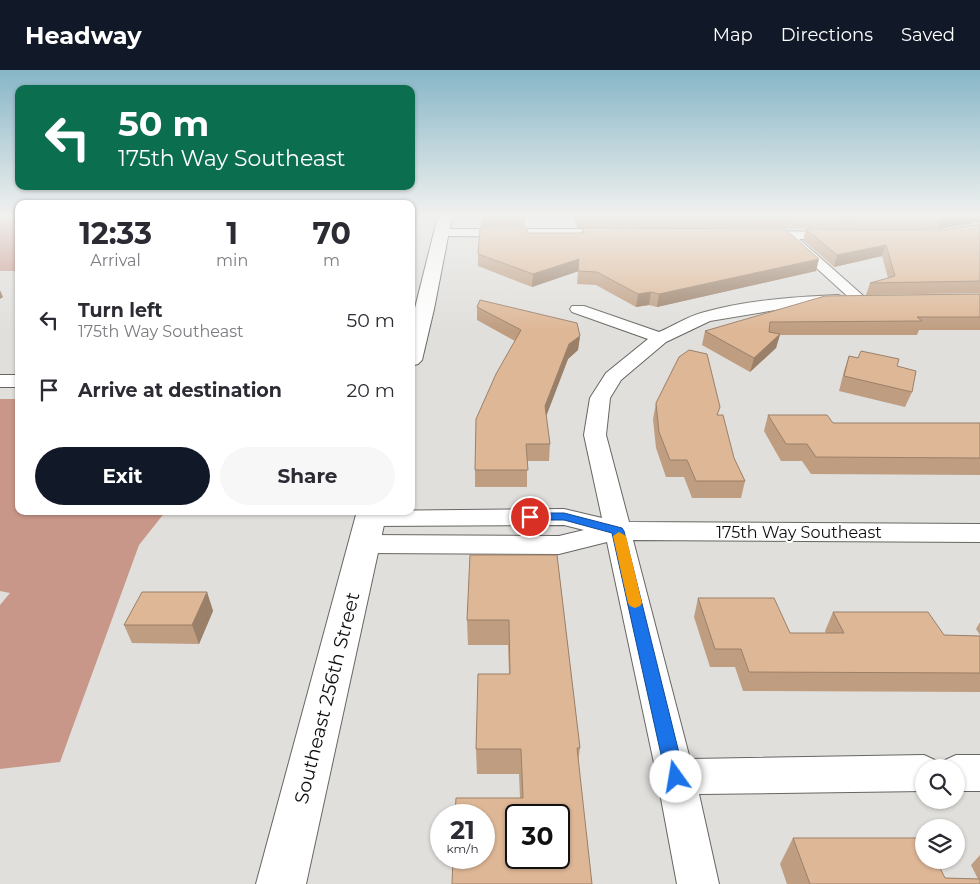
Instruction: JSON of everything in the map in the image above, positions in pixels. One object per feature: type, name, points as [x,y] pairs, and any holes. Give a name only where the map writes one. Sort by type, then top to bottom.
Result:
[{"type":"main road","points":[[415,345],[437,254]]},
{"type":"main road","name":"Southeast 256th Street","points":[[281,884],[369,524]]},
{"type":"street","points":[[808,254],[860,300]]},
{"type":"street","points":[[698,884],[676,777],[595,435],[600,398],[614,377],[660,338],[705,317],[731,311],[793,302],[878,300]]},
{"type":"street","points":[[578,309],[660,338]]},
{"type":"street","points":[[0,381],[15,381]]},
{"type":"street","name":"175th Way Southeast","points":[[369,524],[564,516],[618,531],[980,534]]},
{"type":"street","points":[[676,777],[915,773]]},
{"type":"street","points":[[965,773],[980,773]]},
{"type":"shaded area","points":[[0,254],[15,254],[15,271],[0,271]]},
{"type":"shaded area","points":[[0,399],[15,399],[15,515],[163,515],[139,545],[60,762],[0,769],[0,605],[10,593],[0,591]]},
{"type":"building","points":[[478,254],[813,254],[819,259],[659,294],[651,292],[638,294],[597,272],[578,271],[579,259],[533,274]]},
{"type":"building","points":[[889,254],[980,254],[980,281],[870,283],[895,276]]},
{"type":"building","points":[[980,294],[980,317],[917,317],[922,321],[770,322],[769,332],[780,334],[754,358],[705,331],[825,296]]},
{"type":"building","points":[[480,300],[577,323],[580,336],[569,344],[545,406],[550,444],[526,444],[528,470],[475,470],[476,419],[496,374],[521,330],[477,307]]},
{"type":"building","points":[[689,350],[707,354],[720,407],[717,415],[723,415],[734,458],[745,481],[696,481],[687,460],[670,460],[659,432],[656,403],[679,357]]},
{"type":"building","points":[[861,351],[899,359],[897,366],[916,371],[912,392],[844,376],[849,356],[858,358]]},
{"type":"building","points":[[768,415],[827,415],[833,423],[980,423],[980,458],[816,457],[807,444],[786,444]]},
{"type":"building","points":[[470,555],[557,555],[580,748],[577,748],[592,884],[452,884],[453,869],[495,869],[495,804],[456,804],[456,798],[523,798],[521,749],[476,749],[478,674],[510,674],[509,620],[467,620]]},
{"type":"building","points":[[142,592],[207,592],[192,625],[124,625]]},
{"type":"building","points":[[698,598],[774,598],[790,633],[844,633],[833,612],[928,612],[944,635],[980,636],[980,673],[749,672],[741,649],[715,649]]},
{"type":"building","points":[[793,838],[915,838],[915,869],[940,869],[945,878],[980,879],[980,884],[810,884]]},
{"type":"slow traffic","points":[[619,536],[635,603]]},
{"type":"route","points":[[530,517],[564,516],[618,531],[676,777]]}]
